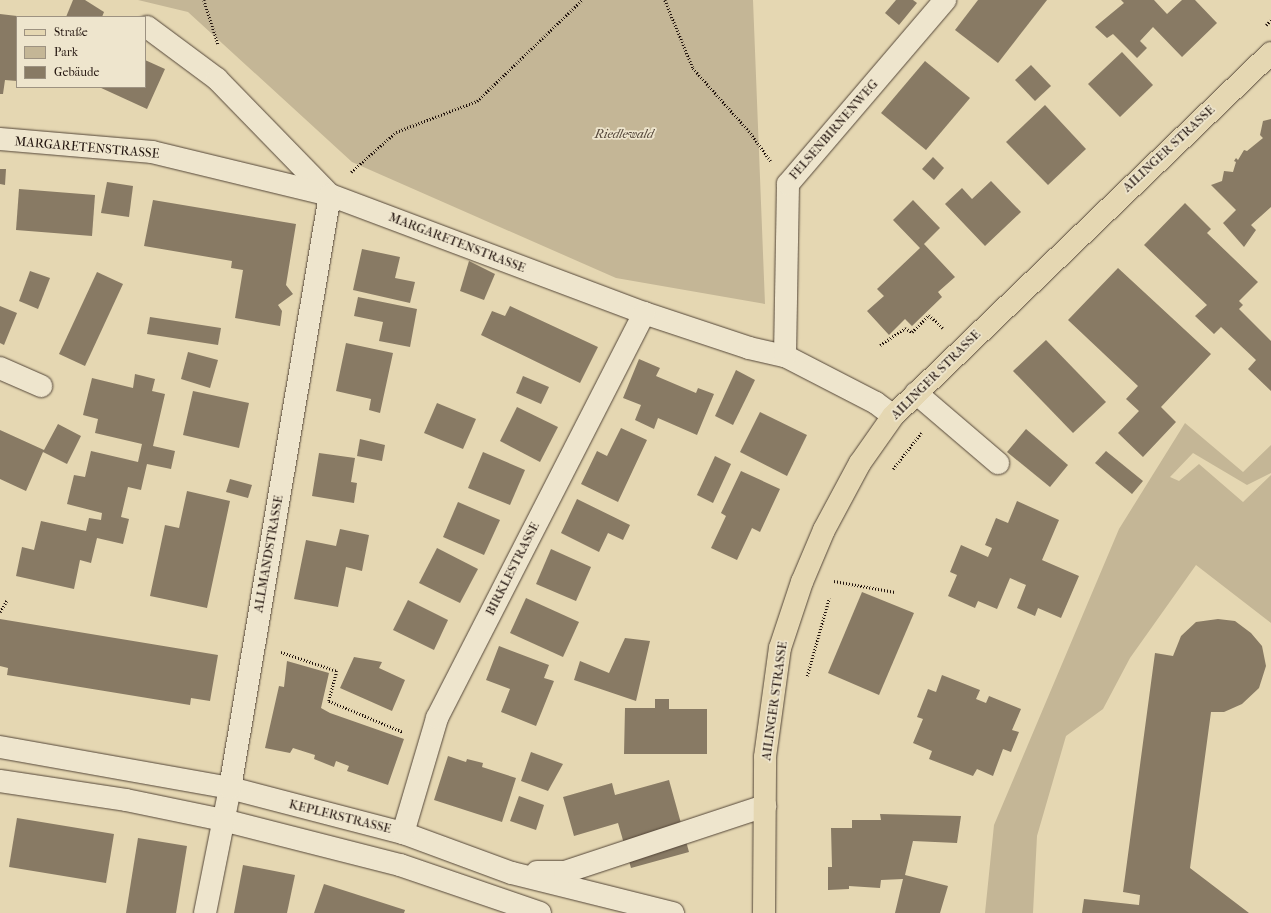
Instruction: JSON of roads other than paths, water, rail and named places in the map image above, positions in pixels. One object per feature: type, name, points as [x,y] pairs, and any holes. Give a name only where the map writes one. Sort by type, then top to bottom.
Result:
[{"type":"main road","name":"AILINGER STRASSE","points":[[764,913],[766,757],[780,648],[792,611],[824,530],[860,463],[893,416],[916,393],[1271,53]]},
{"type":"street","name":"FELSENBIRNENWEG","points":[[785,356],[788,184],[945,0]]},
{"type":"street","points":[[147,27],[217,79],[330,195]]},
{"type":"street","name":"MARGARETENSTRASSE","points":[[0,140],[152,152],[330,195],[644,313],[749,348],[785,356],[876,403],[893,416]]},
{"type":"street","name":"ALLMANDSTRASSE","points":[[205,913],[230,788],[330,195]]},
{"type":"street","name":"BIRKLESTRASSE","points":[[403,832],[437,718],[644,313]]},
{"type":"street","points":[[0,368],[41,386]]},
{"type":"street","points":[[916,393],[998,463]]},
{"type":"street","name":"KEPLERSTRASSE","points":[[0,747],[230,788],[403,832],[512,873],[673,913]]},
{"type":"street","points":[[0,781],[126,800],[223,820],[400,865],[540,913]]},
{"type":"street","points":[[512,873],[565,872],[765,806]]},
{"type":"park label","name":"Riedlewald","points":[[624,134]]}]
